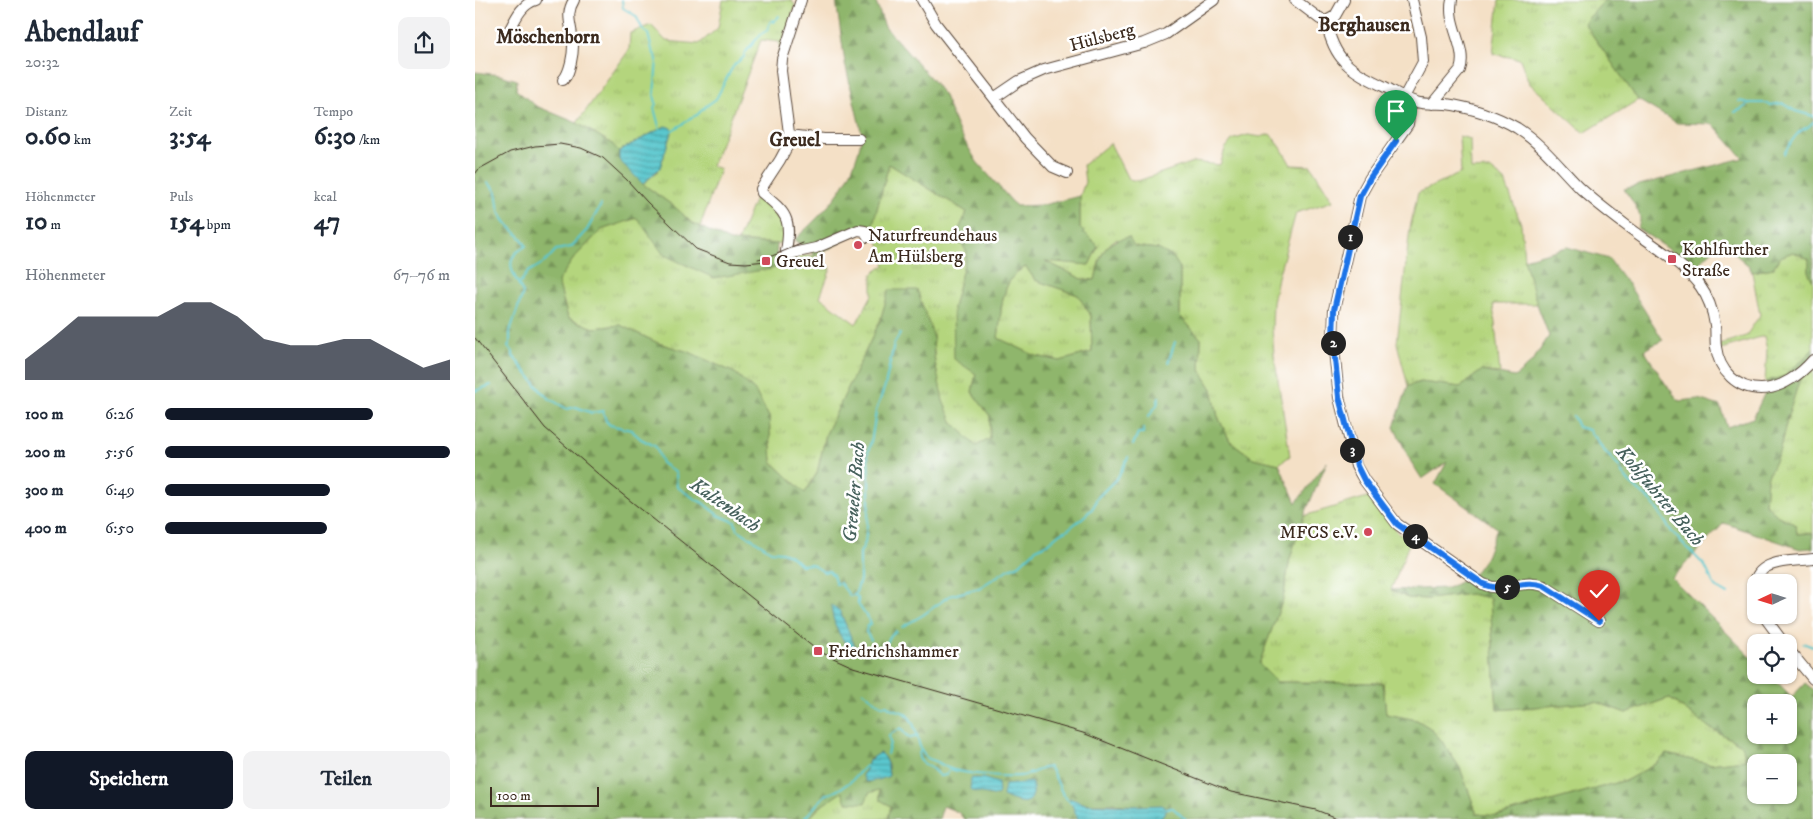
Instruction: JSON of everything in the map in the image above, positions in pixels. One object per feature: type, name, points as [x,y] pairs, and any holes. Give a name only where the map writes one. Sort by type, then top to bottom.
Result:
[{"type":"street","points":[[508,33],[522,8],[536,0]]},
{"type":"street","points":[[563,80],[568,75],[573,50],[573,35],[568,21],[568,12],[573,0]]},
{"type":"street","points":[[801,0],[783,54],[781,71],[789,135],[788,146],[761,189],[762,193],[785,212],[789,232],[786,252],[788,254],[816,248],[858,230],[865,231],[867,237]]},
{"type":"street","points":[[922,0],[937,24],[1025,138],[1053,167],[1067,173]]},
{"type":"street","name":"Hülsberg","points":[[994,98],[1019,81],[1045,70],[1144,43],[1166,34],[1214,0]]},
{"type":"street","points":[[1295,0],[1319,19],[1326,21],[1335,16],[1344,0]]},
{"type":"street","points":[[1412,0],[1421,37],[1423,62],[1407,99],[1408,124],[1370,178],[1360,196],[1334,310],[1333,340],[1339,397],[1357,466],[1364,480],[1397,524],[1483,584],[1493,588],[1503,588],[1525,583],[1536,583],[1544,586],[1599,621]]},
{"type":"street","points":[[1432,104],[1460,70],[1462,63],[1462,56],[1451,17],[1452,0]]},
{"type":"street","points":[[1326,21],[1330,40],[1339,57],[1357,72],[1407,99],[1462,107],[1516,127],[1541,146],[1598,204],[1672,258],[1701,287],[1710,302],[1715,325],[1716,348],[1723,368],[1729,376],[1743,386],[1753,389],[1765,389],[1783,384],[1805,370],[1813,360]]},
{"type":"street","points":[[789,135],[824,139],[859,139]]},
{"type":"street","points":[[1757,574],[1769,565],[1778,562],[1813,559]]},
{"type":"street","points":[[1797,660],[1813,679]]},
{"type":"green space","points":[[723,0],[791,0],[795,5],[779,58],[780,42],[761,40],[712,166],[720,169],[700,227],[692,223],[676,208],[643,184],[657,172],[665,126],[619,151],[611,143],[577,123],[629,50],[630,33],[651,25],[666,41],[699,44],[718,28]]},
{"type":"green space","points":[[836,0],[875,0],[885,27],[944,96],[958,130],[977,162],[1016,206],[1043,205],[1080,196],[1080,228],[1098,246],[1089,265],[1045,261],[1082,279],[1095,280],[1104,251],[1113,242],[1129,237],[1134,246],[1158,249],[1173,257],[1180,268],[1180,316],[1201,339],[1200,370],[1212,389],[1218,417],[1230,441],[1253,458],[1279,464],[1296,503],[1327,462],[1304,516],[1290,558],[1283,599],[1259,664],[1277,682],[1383,683],[1386,714],[1417,720],[1430,728],[1441,740],[1460,768],[1477,814],[1497,816],[1627,780],[1657,763],[1666,754],[1710,764],[1746,760],[1742,745],[1710,728],[1669,698],[1626,713],[1596,702],[1497,710],[1490,598],[1470,594],[1428,599],[1408,598],[1391,590],[1448,588],[1473,575],[1486,557],[1497,528],[1435,484],[1447,462],[1422,479],[1411,462],[1394,427],[1408,386],[1421,382],[1460,387],[1481,371],[1515,377],[1532,362],[1549,336],[1537,304],[1524,259],[1567,247],[1609,259],[1630,287],[1663,340],[1644,350],[1665,383],[1679,401],[1698,399],[1720,406],[1727,427],[1753,418],[1769,384],[1765,382],[1785,376],[1813,348],[1813,369],[1800,378],[1779,453],[1767,478],[1765,504],[1778,516],[1795,524],[1797,534],[1813,533],[1813,548],[1800,549],[1724,523],[1672,578],[1747,653],[1747,684],[1779,684],[1789,694],[1747,694],[1747,744],[1797,744],[1797,694],[1795,694],[1805,683],[1813,690],[1813,819],[1160,819],[1167,809],[1114,804],[1086,804],[1070,799],[1078,819],[964,819],[958,812],[943,806],[939,819],[888,819],[891,806],[880,800],[879,790],[869,793],[865,803],[846,802],[842,792],[818,808],[809,819],[475,819],[475,72],[500,75],[517,80],[516,90],[536,106],[577,123],[611,143],[619,151],[619,160],[643,184],[676,208],[692,223],[730,241],[777,244],[776,268],[714,278],[664,255],[637,218],[601,230],[574,258],[558,281],[568,318],[594,328],[620,325],[658,343],[689,352],[735,373],[755,391],[769,417],[772,462],[805,493],[817,473],[826,434],[880,321],[889,290],[917,290],[933,335],[934,357],[943,401],[953,423],[976,446],[990,439],[990,416],[972,392],[976,374],[954,359],[953,308],[967,252],[956,236],[967,212],[889,164],[873,224],[816,256],[794,240],[838,194],[853,167],[862,135],[845,63]],"holes":[[[1026,267],[1035,280],[1078,295],[1091,316],[1092,352],[1060,361],[1036,356],[998,338],[1001,307],[1006,288],[1017,272]],[[840,611],[855,649],[846,645],[836,627]],[[884,757],[888,765],[889,775],[862,775],[870,758]]]},
{"type":"green space","points":[[1499,0],[1605,0],[1584,23],[1638,100],[1584,133],[1529,83],[1520,59],[1493,54]]},
{"type":"green space","points":[[1605,0],[1813,0],[1813,281],[1809,274],[1809,259],[1793,252],[1780,257],[1773,268],[1752,272],[1749,266],[1721,242],[1693,269],[1670,250],[1637,228],[1640,224],[1639,213],[1624,189],[1743,158],[1713,124],[1677,123],[1638,100],[1584,23]]},
{"type":"green space","points":[[1270,134],[1280,146],[1291,165],[1311,166],[1333,201],[1296,213],[1278,277],[1273,303],[1272,328],[1274,355],[1290,456],[1279,464],[1253,458],[1230,441],[1218,417],[1212,389],[1200,370],[1201,339],[1180,316],[1180,268],[1158,249],[1134,246],[1116,239],[1103,252],[1095,280],[1082,279],[1043,260],[1089,265],[1098,247],[1080,228],[1080,196],[1085,182],[1083,165],[1110,143],[1128,179],[1138,181],[1193,162],[1220,165],[1225,149],[1232,140],[1248,135],[1261,137]]},
{"type":"green space","points":[[1459,136],[1470,139],[1471,170],[1490,169],[1505,181],[1521,224],[1524,259],[1537,304],[1493,304],[1500,373],[1481,371],[1460,387],[1421,382],[1408,386],[1397,343],[1410,228],[1418,193],[1461,173]]},
{"type":"green space","points":[[889,164],[967,212],[956,236],[967,252],[953,308],[976,374],[972,392],[990,416],[990,439],[976,447],[954,424],[944,405],[934,357],[933,335],[889,290],[880,321],[826,434],[817,473],[805,493],[772,462],[769,417],[755,391],[735,373],[689,352],[658,343],[620,325],[594,328],[568,318],[558,281],[574,258],[601,230],[637,218],[776,268],[786,259],[809,255],[816,256],[831,268],[820,297],[856,324],[872,295],[872,274],[885,265],[873,224]]},
{"type":"green space","points":[[758,191],[782,214],[785,241],[777,244],[738,241]]},
{"type":"green space","points":[[1793,252],[1809,259],[1809,274],[1813,281],[1813,348],[1785,376],[1765,382],[1767,350],[1764,336],[1721,349],[1720,344],[1746,336],[1760,315],[1752,272],[1773,268],[1780,257]]},
{"type":"green space","points":[[1026,267],[1035,280],[1078,295],[1091,316],[1092,352],[1060,361],[1036,356],[998,338],[1001,307],[1006,287],[1017,272]]},
{"type":"green space","points":[[1813,369],[1813,533],[1797,534],[1795,524],[1778,516],[1765,504],[1767,478],[1779,453],[1800,378]]},
{"type":"green space","points":[[1374,495],[1398,533],[1412,536],[1391,590],[1408,598],[1428,599],[1470,594],[1490,598],[1497,710],[1596,702],[1626,713],[1669,698],[1710,728],[1742,745],[1746,760],[1710,764],[1666,754],[1657,763],[1627,780],[1497,816],[1477,814],[1460,768],[1441,740],[1430,728],[1417,720],[1386,714],[1383,683],[1277,682],[1259,664],[1283,599],[1290,558],[1304,516]]},
{"type":"green space","points":[[879,790],[891,806],[888,819],[809,819],[825,803],[839,793]]},
{"type":"water","points":[[665,126],[670,127],[672,130],[660,168],[643,184],[619,160],[619,151]]},
{"type":"water","points":[[831,605],[840,611],[856,649],[845,643],[841,637],[833,618]]},
{"type":"water","points":[[880,753],[888,766],[889,776],[866,782],[862,775],[866,770],[869,760]]},
{"type":"water","points":[[971,778],[983,778],[998,783],[999,792],[997,796],[972,791],[970,789]]},
{"type":"water","points":[[1031,782],[1033,792],[1029,801],[1021,802],[1004,797],[1005,785]]},
{"type":"water","points":[[1069,798],[1086,804],[1162,805],[1167,809],[1160,819],[1078,819]]},
{"type":"waterway","points":[[622,0],[623,8],[636,16],[643,30],[648,34],[652,50],[657,59],[654,95],[656,103],[654,108],[660,130]]},
{"type":"waterway","name":"Möschenborn","points":[[671,131],[697,115],[716,99],[735,64],[744,57],[744,54],[761,34],[768,30],[770,22],[773,20],[774,22],[779,16]]},
{"type":"waterway","points":[[1739,101],[1749,103]]},
{"type":"waterway","points":[[1735,112],[1750,103],[1767,103],[1770,105],[1783,103],[1795,111],[1813,116]]},
{"type":"waterway","points":[[1784,154],[1797,135],[1813,122]]},
{"type":"waterway","name":"Kaltenbach","points":[[488,183],[495,191],[499,210],[504,220],[526,246],[516,253],[511,263],[513,273],[523,293],[510,331],[508,347],[542,392],[567,409],[576,407],[592,413],[603,411],[606,421],[610,425],[631,430],[641,439],[656,447],[662,463],[676,473],[677,487],[718,515],[735,522],[737,529],[771,551],[790,555],[801,565],[811,564],[824,572],[829,571],[833,575],[836,584],[840,583],[850,596],[855,595],[858,598],[858,604],[871,623],[867,627],[866,632],[871,640]]},
{"type":"waterway","name":"Möschenborn","points":[[519,284],[528,272],[545,262],[556,250],[571,247],[587,230],[601,205]]},
{"type":"waterway","name":"Greueler Bach","points":[[855,595],[860,580],[860,553],[865,543],[869,505],[868,453],[876,411],[885,386],[894,344],[900,334]]},
{"type":"waterway","points":[[1168,363],[1175,342]]},
{"type":"waterway","points":[[475,391],[491,385]]},
{"type":"waterway","points":[[1148,417],[1157,405],[1159,397]]},
{"type":"waterway","name":"Kohlfuhrter Bach","points":[[1573,416],[1578,427],[1589,430],[1630,483],[1652,502],[1672,532],[1705,566],[1715,587],[1728,594]]},
{"type":"waterway","points":[[1133,445],[1138,433],[1143,433],[1144,428]]},
{"type":"waterway","points":[[902,627],[923,615],[949,596],[979,588],[1007,570],[1019,565],[1036,549],[1067,530],[1092,509],[1096,499],[1118,477],[1128,457]]},
{"type":"waterway","points":[[886,645],[891,635],[896,631]]},
{"type":"waterway","name":"Kohlfuhrter Bach","points":[[1803,643],[1813,647]]},
{"type":"waterway","name":"Kaltenbach","points":[[863,692],[882,706],[887,705],[891,709],[902,712],[911,719],[922,752],[928,759],[954,770],[994,775],[1020,776],[1049,767],[1061,792],[1073,804]]},
{"type":"waterway","points":[[887,754],[890,743],[889,735],[901,728],[910,738],[918,736]]},
{"type":"waterway","points":[[921,750],[919,759],[940,776],[946,775],[950,770]]},
{"type":"waterway","points":[[804,819],[826,794],[835,792],[844,786],[867,766]]},
{"type":"waterway","points":[[1166,808],[1173,808],[1185,819]]},
{"type":"tram line","points":[[475,174],[479,169],[510,152],[535,146],[560,144],[581,148],[603,158],[696,249],[730,262],[766,261]]},
{"type":"tram line","points":[[758,259],[772,256],[803,243]]},
{"type":"tram line","points":[[475,338],[545,428],[612,486],[818,651],[853,667],[1083,733],[1231,792],[1316,810],[1339,819]]},
{"type":"place","name":"Naturfreundehaus Am Hülsberg","points":[[858,245]]},
{"type":"place","name":"Kohlfurther Straße","points":[[1672,259]]},
{"type":"place","name":"Greuel","points":[[766,261]]},
{"type":"place","name":"MFCS e.V.","points":[[1368,532]]},
{"type":"place","name":"Friedrichshammer","points":[[818,651]]},
{"type":"district","name":"Berghausen","points":[[1364,24]]},
{"type":"district","name":"Möschenborn","points":[[548,36]]},
{"type":"district","name":"Greuel","points":[[795,139]]},
{"type":"route","points":[[1396,141],[1360,196],[1334,310],[1333,340],[1339,397],[1357,466],[1364,480],[1397,524],[1483,584],[1493,588],[1503,588],[1525,583],[1536,583],[1544,586],[1599,621]]}]
